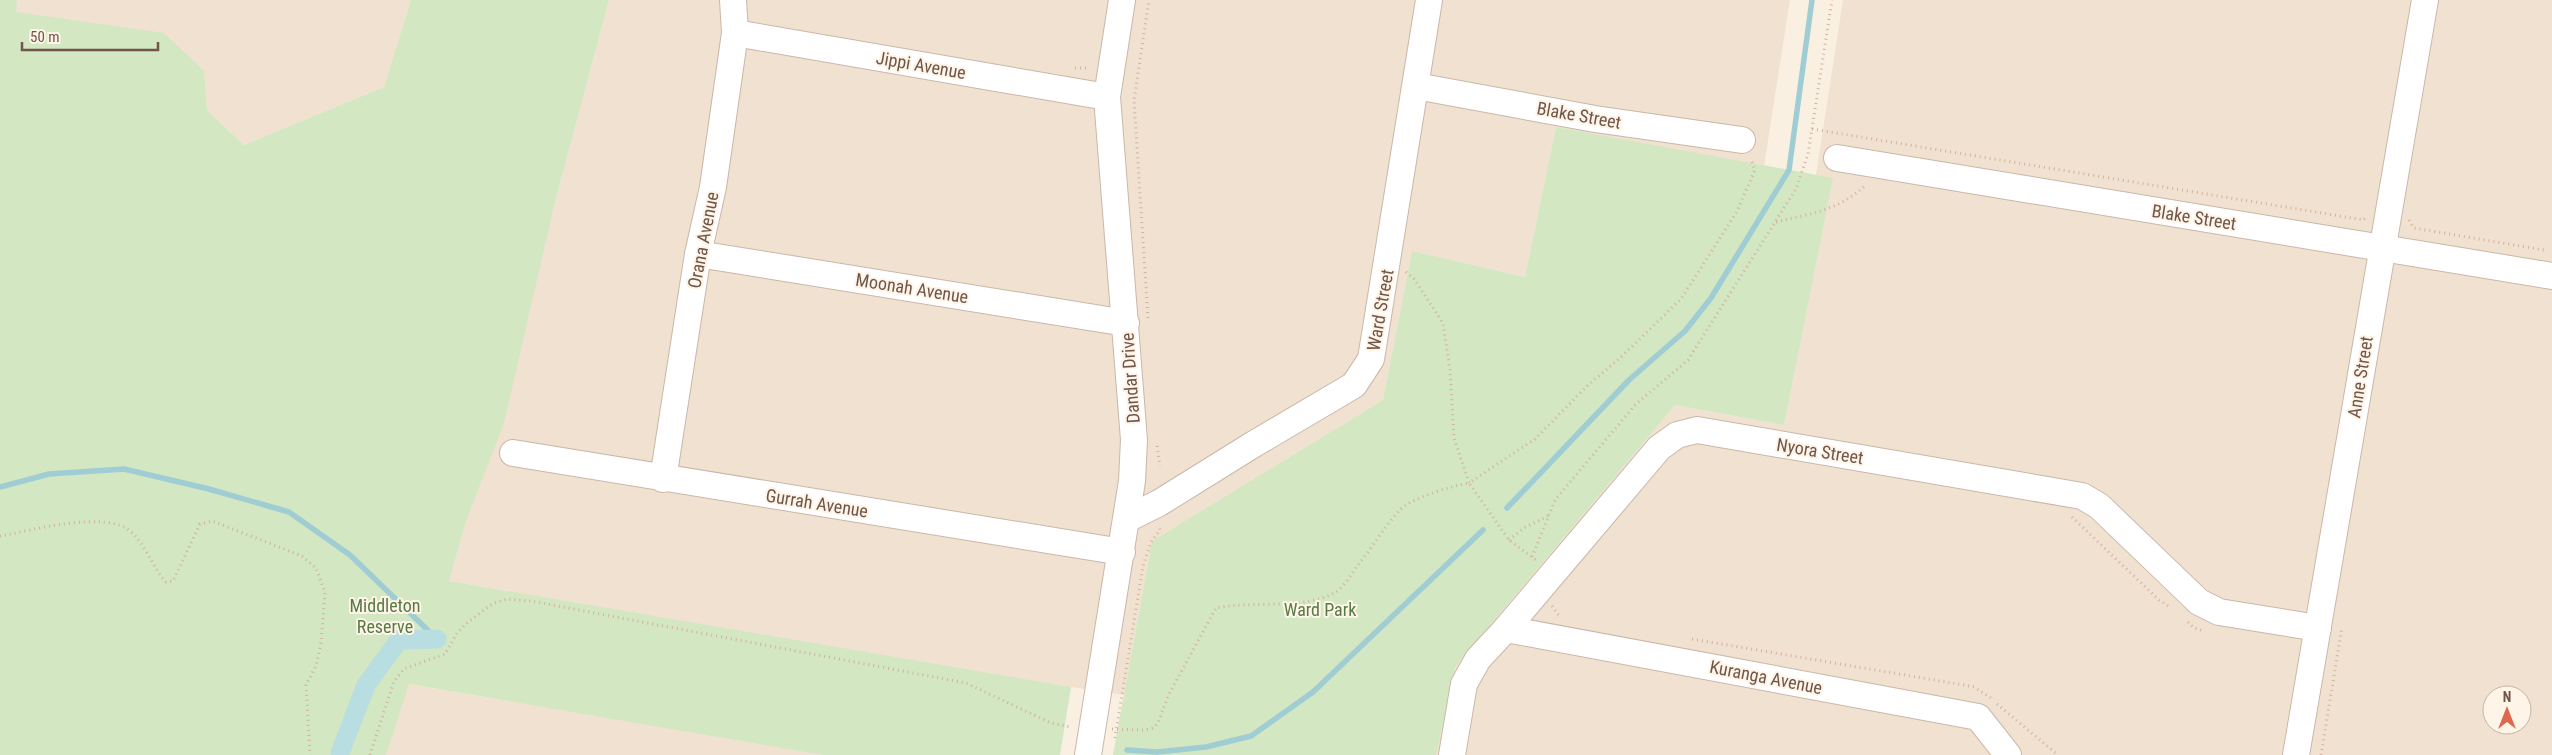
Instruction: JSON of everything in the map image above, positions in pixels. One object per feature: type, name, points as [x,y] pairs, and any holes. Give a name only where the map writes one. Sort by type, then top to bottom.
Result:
[{"type":"street","name":"Orana Avenue","points":[[663,479],[698,254],[713,186],[735,33],[732,0]]},
{"type":"street","name":"Dandar Drive","points":[[1088,755],[1104,729],[1122,552],[1132,480],[1134,440],[1137,322],[1118,248],[1107,97],[1122,0]]},
{"type":"street","name":"Ward Street","points":[[1127,519],[1159,503],[1354,385],[1372,359],[1429,0]]},
{"type":"street","name":"Anne Street","points":[[2296,755],[2381,247],[2425,0]]},
{"type":"street","name":"Jippi Avenue","points":[[735,33],[1107,97]]},
{"type":"street","name":"Blake Street","points":[[1416,86],[1595,119],[1742,140]]},
{"type":"street","name":"Blake Street","points":[[1837,158],[2552,276]]},
{"type":"street","name":"Moonah Avenue","points":[[698,254],[1137,322]]},
{"type":"street","name":"Nyora Street","points":[[1452,755],[1464,684],[1478,659],[1506,629],[1660,448],[1677,435],[1697,430],[2082,496],[2100,506],[2199,602],[2219,612],[2318,628]]},
{"type":"street","name":"Gurrah Avenue","points":[[513,453],[663,479],[1122,552]]},
{"type":"street","name":"Kuranga Avenue","points":[[1506,629],[1978,717],[2008,755]]},
{"type":"path","points":[[1137,322],[1134,100],[1149,0]]},
{"type":"path","points":[[1532,557],[1555,500],[1636,404],[1688,360],[1796,189],[1808,154],[1832,0]]},
{"type":"path","points":[[1812,129],[2364,220]]},
{"type":"path","points":[[370,755],[394,681],[404,669],[446,654],[457,634],[467,623],[492,604],[507,599],[532,601],[966,683],[1051,723],[1104,729],[1144,730],[1153,728],[1158,723],[1169,694],[1216,608],[1237,604],[1260,606],[1307,601],[1337,591],[1373,547],[1400,509],[1447,487],[1469,483],[1535,439],[1588,384],[1619,359],[1681,299],[1736,213],[1755,170],[1742,140]]},
{"type":"path","points":[[1775,222],[1818,213],[1838,206],[1868,184],[1874,184]]},
{"type":"path","points":[[2409,220],[2414,228],[2552,252]]},
{"type":"path","points":[[1389,257],[1414,279],[1443,323],[1450,370],[1454,438],[1469,483],[1509,540],[1552,574]]},
{"type":"path","points":[[1156,440],[1160,466]]},
{"type":"path","points":[[2068,514],[2158,600],[2178,614]]},
{"type":"path","points":[[1509,540],[1524,528],[1549,516]]},
{"type":"path","points":[[0,536],[98,521],[114,524],[130,530],[141,542],[152,557],[159,574],[166,582],[173,581],[200,524],[212,521],[302,556],[316,568],[325,592],[322,643],[316,666],[306,685],[310,755]]},
{"type":"path","points":[[1104,729],[1143,566],[1151,542],[1160,530],[1159,526]]},
{"type":"path","points":[[1551,603],[1560,617],[1570,619]]},
{"type":"path","points":[[2186,620],[2194,628],[2212,632]]},
{"type":"path","points":[[1688,639],[1974,687],[1992,699],[2058,755]]},
{"type":"shaded area","points":[[17,0],[411,0],[384,87],[244,145],[207,110],[204,71],[15,12]]},
{"type":"shaded area","points":[[609,0],[1790,0],[1764,166],[1556,127],[1525,277],[1412,251],[1383,400],[1152,541],[1124,695],[955,669],[449,581],[554,206]]},
{"type":"shaded area","points":[[1843,0],[2552,0],[2552,755],[1436,755],[1455,667],[1675,405],[1784,425],[1832,178],[1816,175]]},
{"type":"shaded area","points":[[408,684],[604,717],[822,755],[386,755]]},
{"type":"green space","name":"Middleton Reserve","points":[[0,0],[17,0],[16,12],[164,33],[204,71],[207,110],[244,145],[384,87],[411,0],[609,0],[554,206],[504,423],[466,521],[449,581],[1071,687],[1060,755],[822,755],[409,684],[386,755],[0,755]]},
{"type":"green space","name":"Ward Park","points":[[1556,127],[1833,178],[1784,425],[1675,405],[1455,667],[1436,755],[1113,755],[1152,541],[1383,400],[1412,251],[1525,277]]},
{"type":"waterway","points":[[1507,508],[1629,380],[1685,331],[1711,298],[1789,170],[1812,0]]},
{"type":"waterway","points":[[0,487],[49,474],[124,469],[209,489],[289,512],[350,555],[437,639]]},
{"type":"waterway","points":[[1127,750],[1157,752],[1206,747],[1251,736],[1313,692],[1483,530]]},
{"type":"waterway","points":[[340,753],[366,685],[399,640],[437,639]]}]
